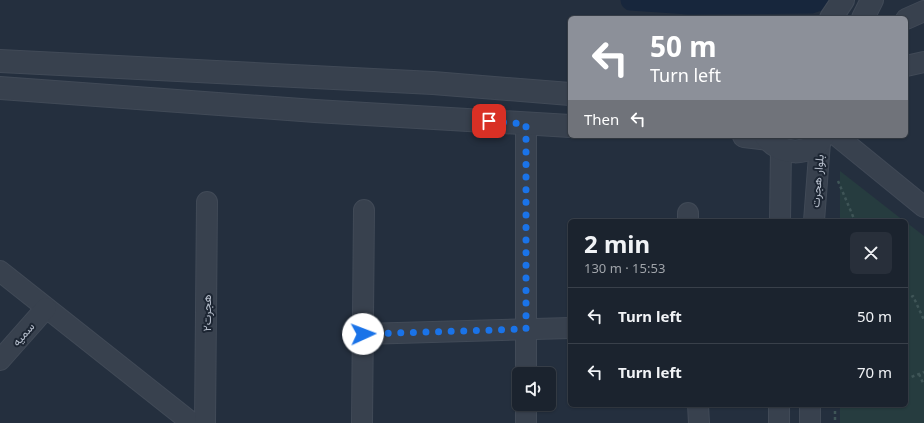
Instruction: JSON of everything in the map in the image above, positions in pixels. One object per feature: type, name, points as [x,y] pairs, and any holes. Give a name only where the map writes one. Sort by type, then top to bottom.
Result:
[{"type":"street","points":[[832,16],[843,0]]},
{"type":"street","points":[[864,16],[872,0]]},
{"type":"street","points":[[908,18],[924,12]]},
{"type":"street","points":[[0,61],[425,83],[568,94]]},
{"type":"street","points":[[908,66],[924,62]]},
{"type":"street","points":[[0,88],[315,111],[568,126]]},
{"type":"street","points":[[526,124],[526,367]]},
{"type":"street","points":[[755,138],[771,141],[792,152],[803,151],[827,138],[924,207]]},
{"type":"street","name":"بلوار هجرت","points":[[814,219],[827,138]]},
{"type":"street","points":[[771,141],[780,219]]},
{"type":"street","name":"هجرت۲","points":[[205,423],[207,202]]},
{"type":"street","points":[[362,423],[364,210]]},
{"type":"street","points":[[0,272],[192,423]]},
{"type":"street","name":"سمیه","points":[[0,360],[46,308]]},
{"type":"street","points":[[363,334],[568,328]]},
{"type":"street","points":[[698,407],[699,423]]},
{"type":"street","points":[[779,423],[780,407]]},
{"type":"street","points":[[810,407],[810,423]]},
{"type":"street","points":[[526,411],[526,423]]},
{"type":"path","points":[[836,175],[854,219]]},
{"type":"path","points":[[908,299],[913,296],[924,320]]},
{"type":"path","points":[[908,378],[924,372]]},
{"type":"path","points":[[919,374],[924,385]]},
{"type":"path","points":[[835,407],[835,423]]},
{"type":"green space","points":[[840,171],[901,219],[840,219]]},
{"type":"green space","points":[[908,224],[924,236],[924,423],[840,423],[840,407],[908,407]]},
{"type":"waterway","points":[[631,0],[689,4],[811,3],[820,0]]},
{"type":"route","points":[[363,334],[526,329],[526,124],[489,121]]}]
